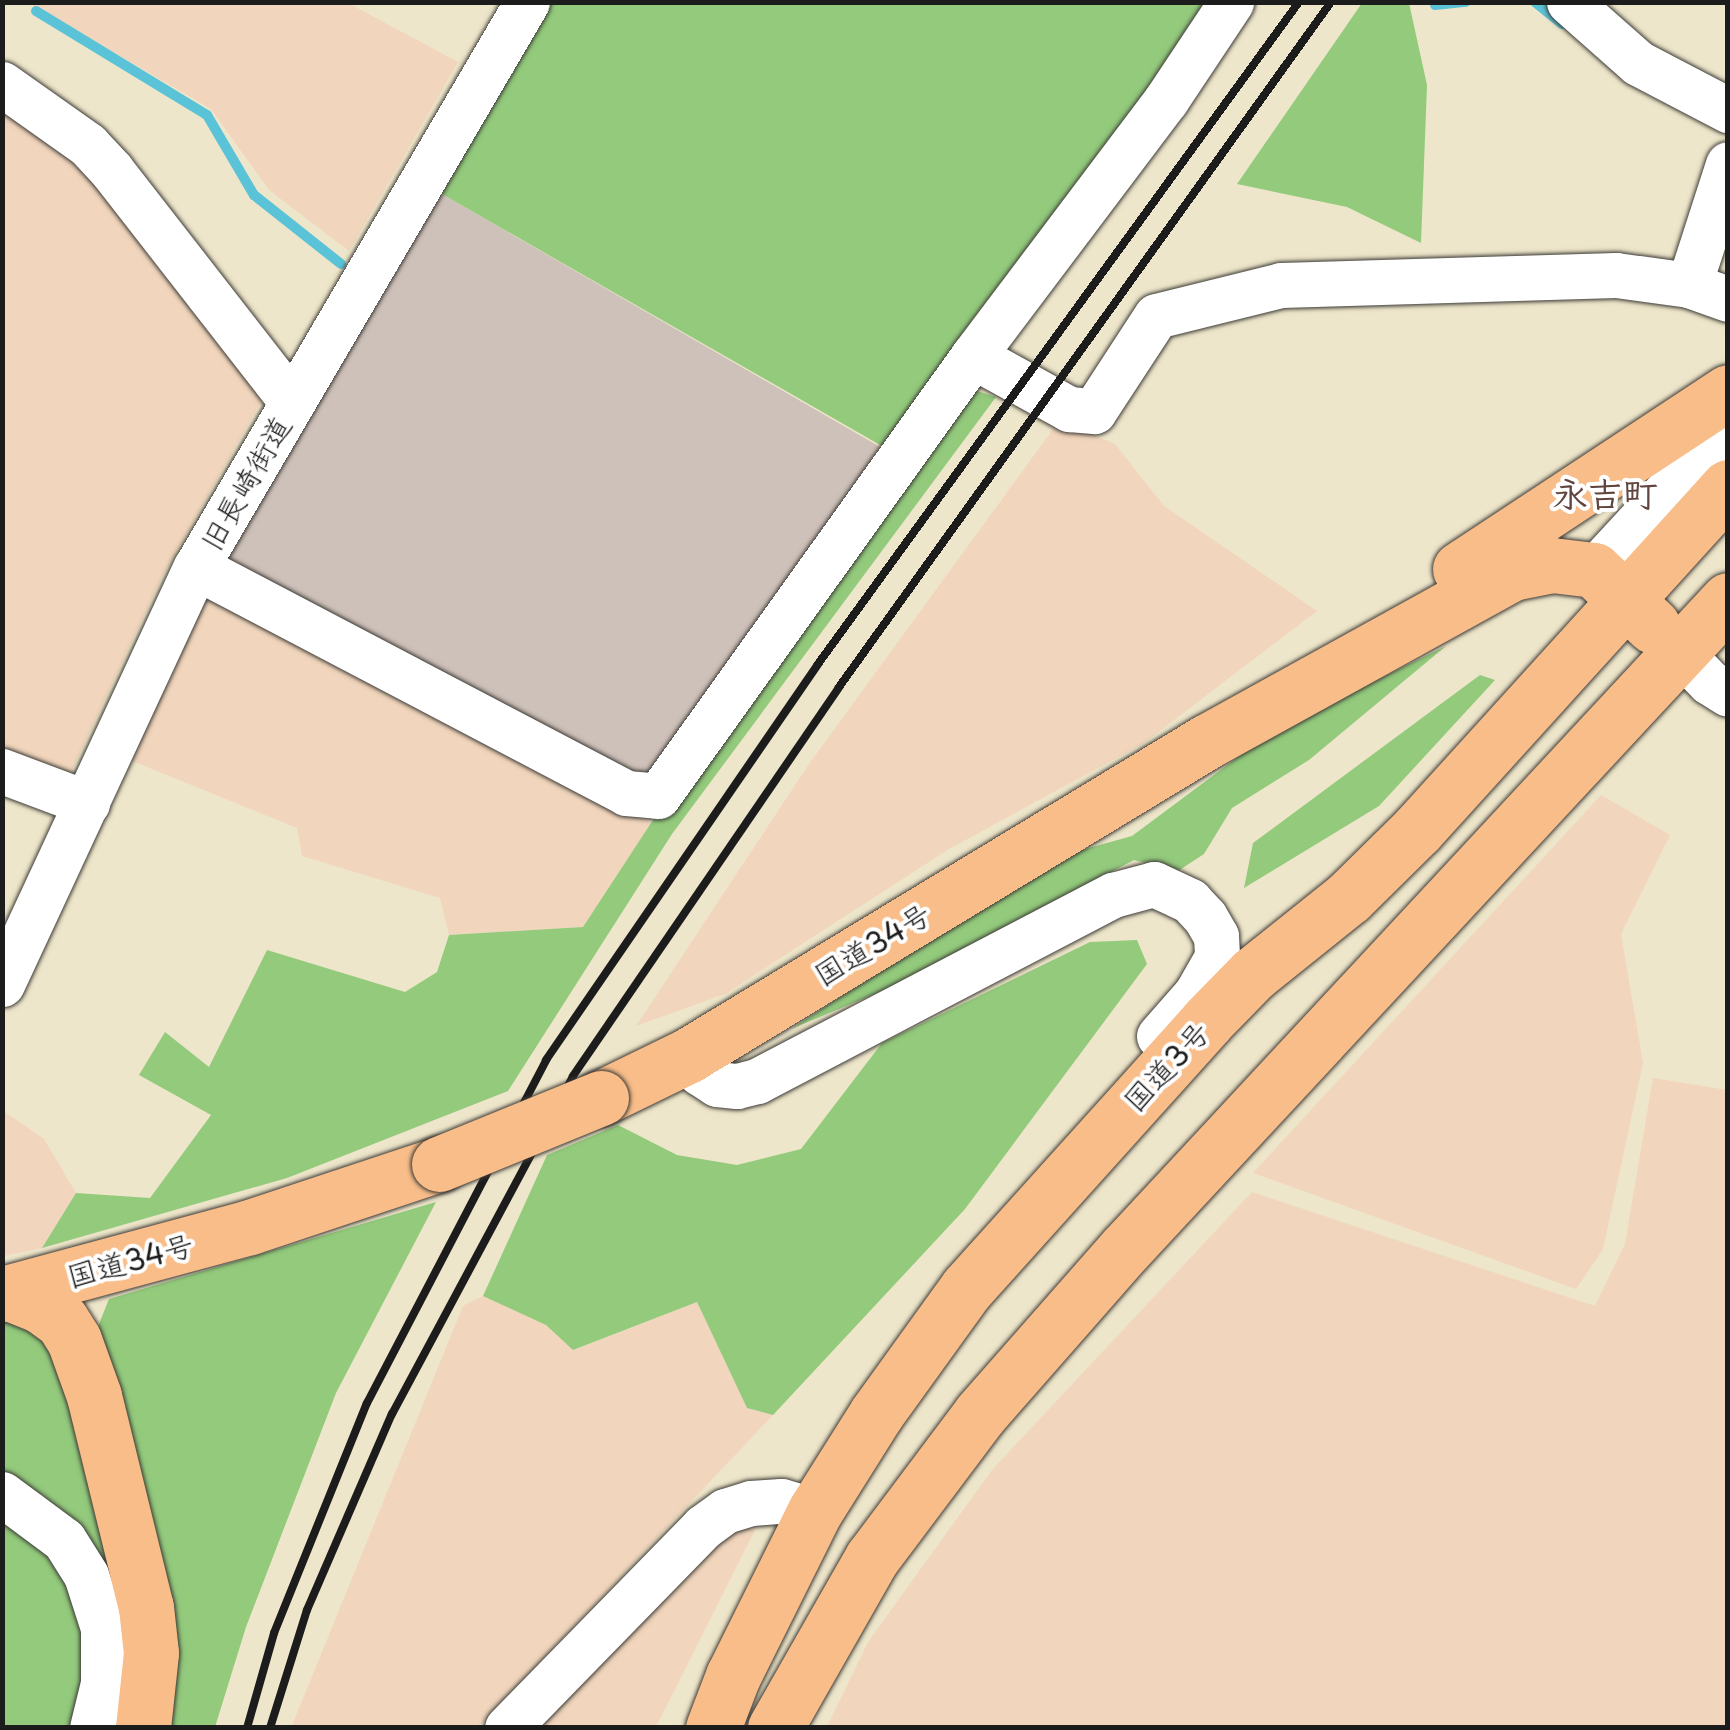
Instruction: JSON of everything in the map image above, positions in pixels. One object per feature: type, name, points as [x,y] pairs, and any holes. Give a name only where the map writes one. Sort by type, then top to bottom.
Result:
[{"type":"highway","points":[[1206,742],[1322,652],[1510,539],[1728,392]]},
{"type":"highway","name":"国道3号","points":[[713,1728],[748,1645],[815,1511],[876,1414],[968,1288],[1148,1084],[1253,974],[1349,897],[1416,830],[1610,585],[1728,487]]},
{"type":"highway","name":"国道34号","points":[[6,1294],[250,1227],[439,1164],[601,1098],[689,1055],[1206,742],[1512,573],[1552,565],[1610,585]]},
{"type":"highway","points":[[1610,585],[1680,652]]},
{"type":"highway","points":[[776,1728],[872,1558],[980,1414],[1125,1248],[1728,600]]},
{"type":"highway","points":[[1148,1084],[1240,1005],[1376,916],[1614,672],[1642,653],[1680,652]]},
{"type":"highway","points":[[6,1294],[41,1306],[62,1321],[74,1340],[94,1396],[146,1607],[151,1654],[143,1728]]},
{"type":"street","name":"旧長崎街道","points":[[2,984],[196,567],[527,2]]},
{"type":"street","points":[[196,567],[626,793],[658,796],[972,356],[1166,100],[1231,2]]},
{"type":"street","points":[[1576,5],[1638,63],[1728,110]]},
{"type":"street","points":[[2,84],[88,145],[112,171],[292,402]]},
{"type":"street","points":[[972,356],[1069,409],[1094,410],[1156,316],[1281,285],[1616,275],[1708,292],[1728,164]]},
{"type":"street","points":[[1610,585],[1728,425]]},
{"type":"street","points":[[1680,652],[1708,682],[1728,694]]},
{"type":"street","points":[[2,772],[87,803]]},
{"type":"street","points":[[689,1055],[700,1073],[716,1084],[737,1086],[757,1081],[1113,895],[1154,884],[1190,901],[1216,936],[1217,957],[1208,976],[1114,1088],[968,1288]]},
{"type":"street","points":[[2,1494],[64,1540],[86,1575],[103,1628],[103,1683],[92,1728]]},
{"type":"street","points":[[506,1728],[703,1526],[725,1511],[752,1503],[781,1501],[815,1511]]},
{"type":"shaded area","points":[[29,3],[348,3],[458,62],[349,251],[269,190],[211,109]]},
{"type":"shaded area","points":[[2,102],[78,161],[264,396],[161,579],[70,774],[3,749]]},
{"type":"shaded area","points":[[435,190],[886,450],[673,819],[222,559]]},
{"type":"shaded area","points":[[1059,421],[1115,444],[1164,506],[1317,611],[1144,743],[949,849],[725,994],[636,1026],[809,764]]},
{"type":"shaded area","points":[[207,589],[651,823],[583,927],[449,935],[440,898],[302,856],[297,828],[120,756]]},
{"type":"shaded area","points":[[1601,795],[1670,835],[1621,934],[1643,1063],[1603,1249],[1576,1289],[1253,1173]]},
{"type":"shaded area","points":[[1653,1078],[1727,1090],[1727,1727],[827,1727],[868,1642],[992,1470],[1252,1192],[1595,1306],[1625,1244]]},
{"type":"shaded area","points":[[2,1110],[44,1139],[76,1193],[42,1248],[3,1256]]},
{"type":"shaded area","points":[[483,1296],[546,1325],[574,1350],[697,1302],[747,1408],[773,1415],[478,1727],[291,1728],[463,1306]]},
{"type":"shaded area","points":[[733,1522],[755,1530],[656,1727],[535,1728]]},
{"type":"green space","points":[[543,3],[1217,3],[887,449],[435,190]]},
{"type":"green space","points":[[1362,3],[1409,3],[1427,85],[1421,243],[1347,207],[1237,184]]},
{"type":"green space","points":[[974,390],[996,397],[672,834],[508,1091],[287,1178],[42,1248],[76,1193],[150,1198],[211,1115],[139,1075],[165,1032],[209,1067],[267,950],[405,992],[437,972],[449,935],[583,927],[651,823]]},
{"type":"green space","points":[[1446,646],[1309,760],[1232,808],[1204,854],[1178,871],[1134,860],[889,988],[791,1029],[1056,857],[1132,836],[1273,731]]},
{"type":"green space","points":[[1480,675],[1495,680],[1379,806],[1244,888],[1253,843]]},
{"type":"green space","points":[[1137,940],[1147,964],[965,1209],[773,1415],[747,1408],[697,1302],[573,1350],[546,1325],[483,1296],[547,1155],[618,1125],[677,1155],[737,1165],[801,1149],[882,1043],[1090,942]]},
{"type":"green space","points":[[436,1202],[336,1393],[246,1627],[215,1727],[167,1727],[97,1329],[109,1299]]},
{"type":"green space","points":[[11,1320],[41,1337],[75,1385],[110,1573],[43,1495],[3,1480],[2,1321]]},
{"type":"green space","points":[[2,1510],[42,1534],[84,1623],[78,1727],[3,1727]]},
{"type":"waterway","points":[[1435,5],[1466,2]]},
{"type":"waterway","points":[[1535,2],[1562,24]]},
{"type":"waterway","points":[[36,11],[207,115],[254,195],[341,264]]},
{"type":"railway","points":[[247,1728],[274,1633],[367,1403],[546,1060],[818,664],[1299,2]]},
{"type":"railway","points":[[270,1728],[307,1610],[392,1414],[573,1076],[839,687],[1331,2]]},
{"type":"district","name":"永吉町","points":[[1605,493]]}]
